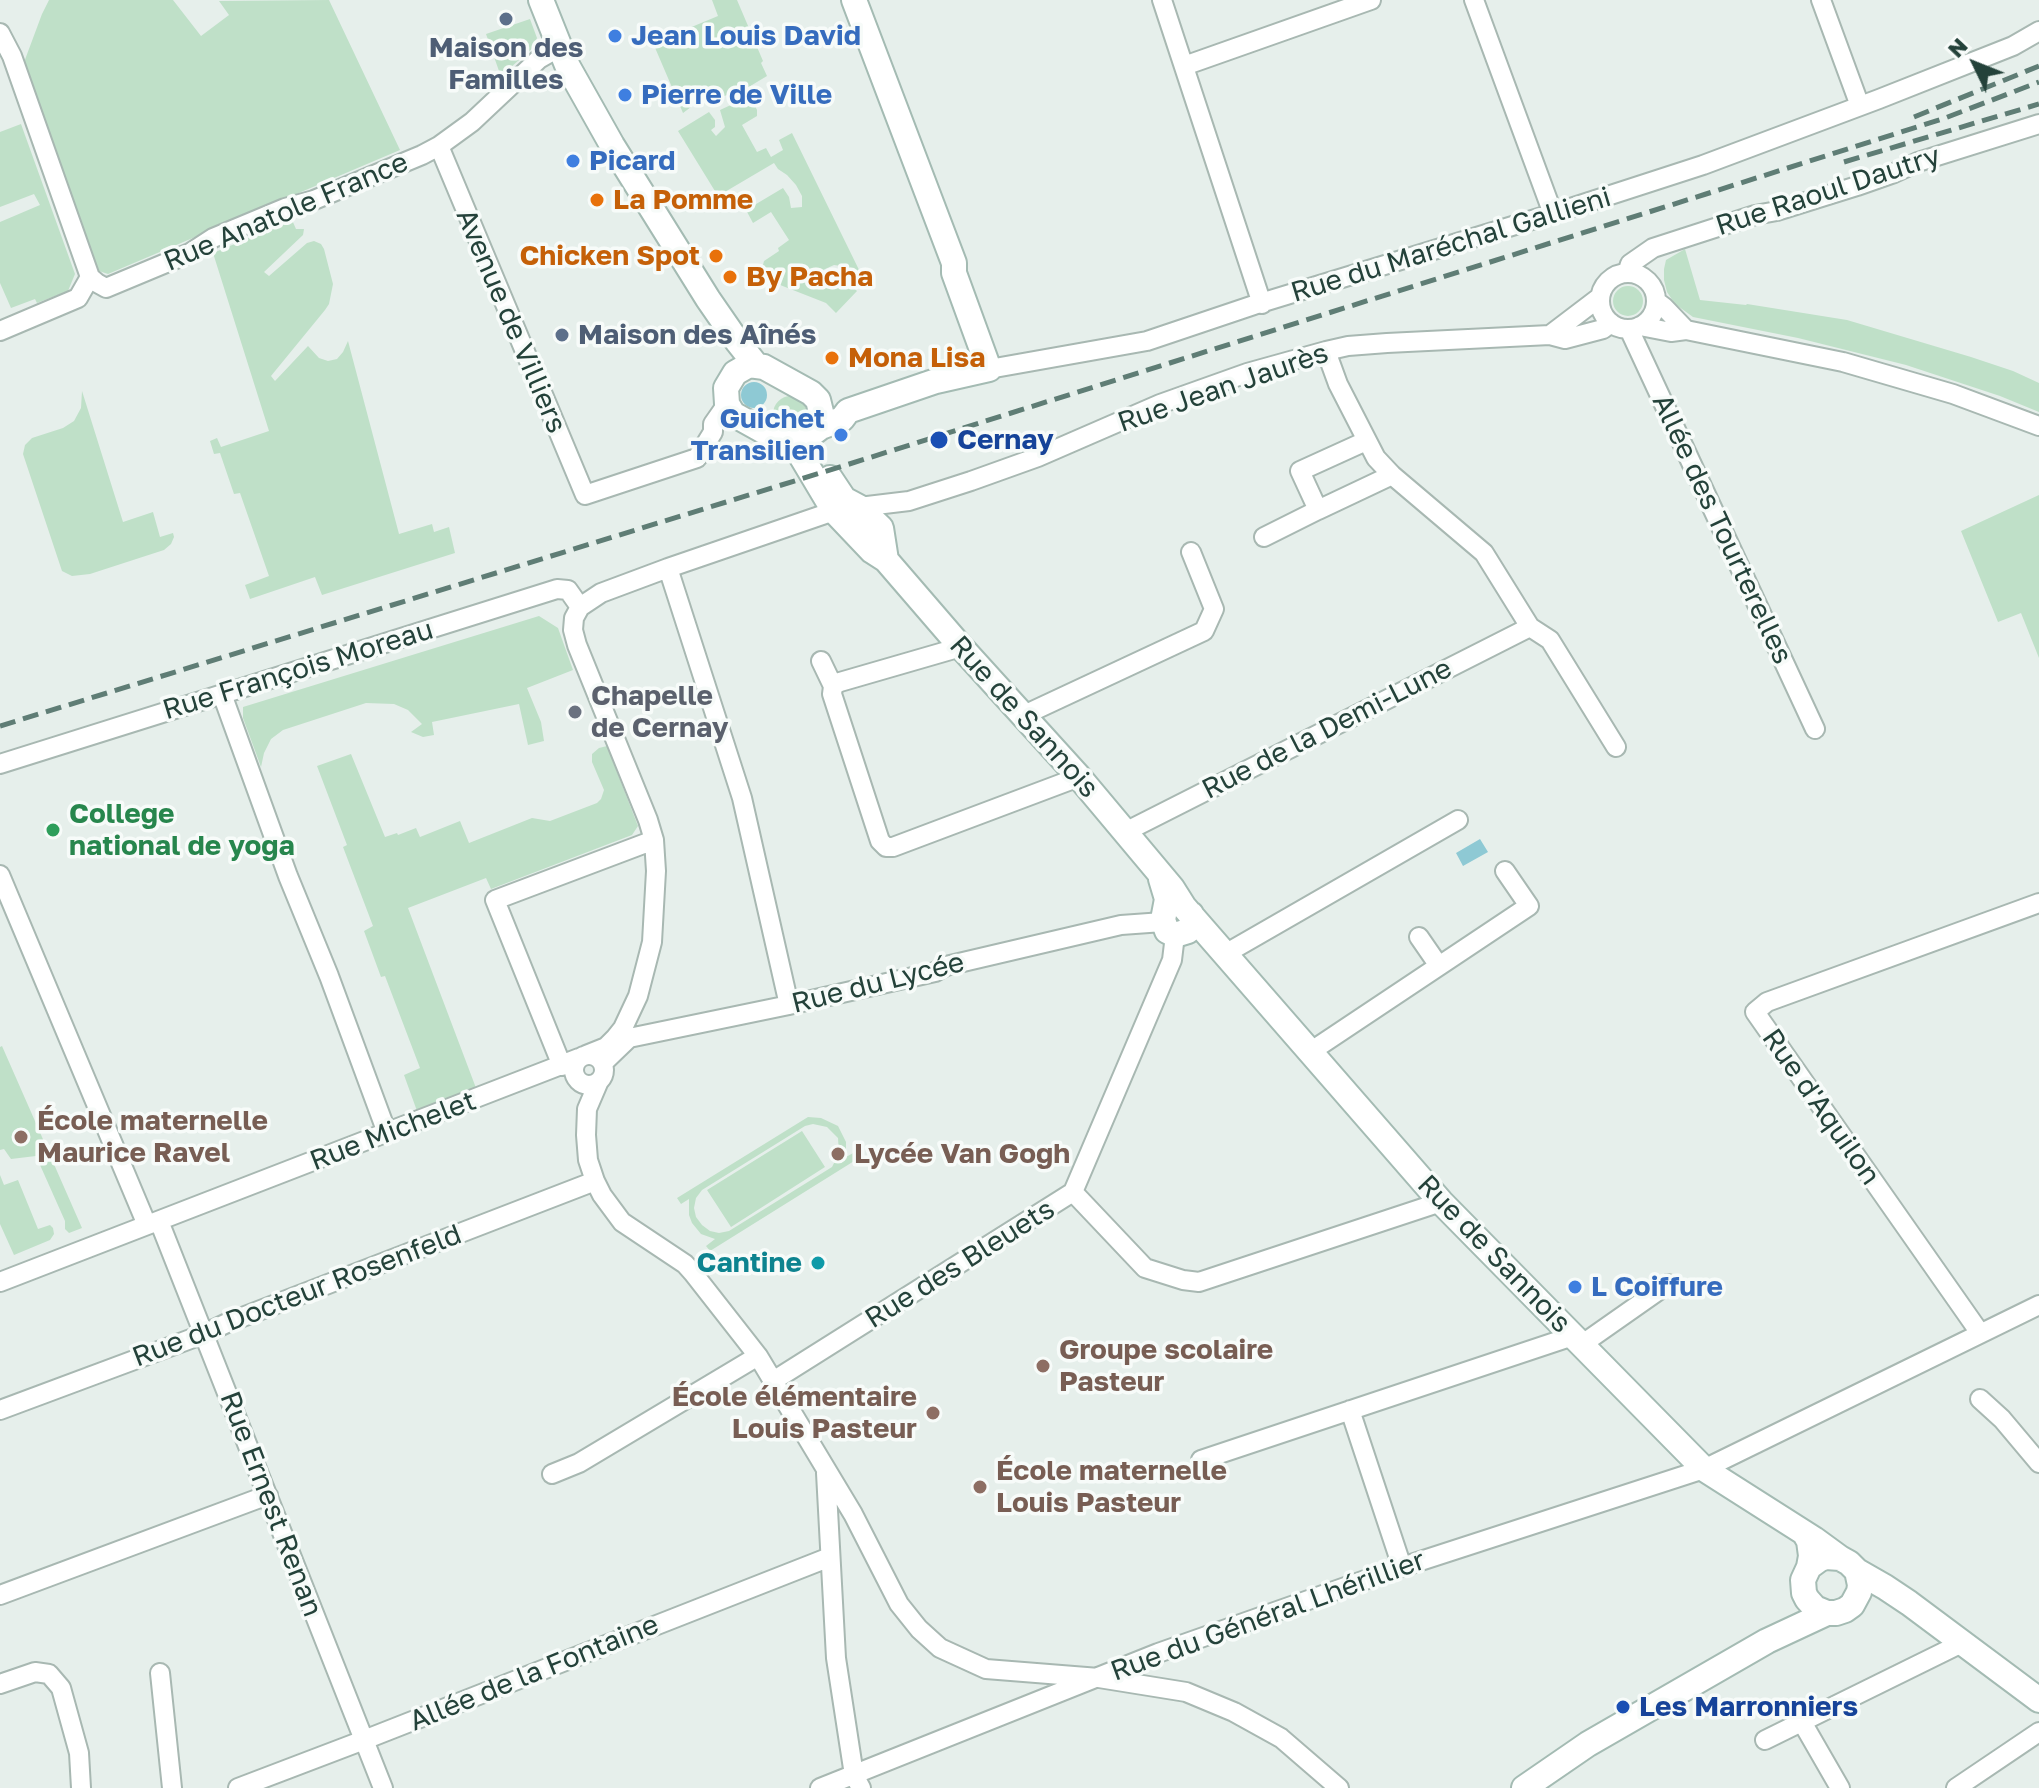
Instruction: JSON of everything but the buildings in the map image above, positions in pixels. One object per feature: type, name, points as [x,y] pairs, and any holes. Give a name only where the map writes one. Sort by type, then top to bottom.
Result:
[{"type":"street","points":[[541,0],[567,65],[629,173],[708,299],[756,365]]},
{"type":"street","points":[[854,0],[954,263],[954,273],[989,369]]},
{"type":"street","points":[[1162,0],[1262,304]]},
{"type":"street","points":[[1184,66],[1371,0]]},
{"type":"street","points":[[1474,0],[1553,214]]},
{"type":"street","points":[[1821,0],[1860,106]]},
{"type":"street","name":"Rue du Maréchal Gallieni","points":[[804,437],[842,419],[848,411],[936,381],[1147,341],[1703,165],[2013,46],[2039,31]]},
{"type":"street","points":[[0,33],[12,56],[90,277],[78,298],[0,331]]},
{"type":"street","name":"Rue Anatole France","points":[[90,277],[106,288],[190,253],[213,238],[377,175],[439,146],[472,122],[539,59],[560,47]]},
{"type":"street","name":"Rue Raoul Dautry","points":[[1627,273],[1630,264],[1642,254],[1693,233],[1798,205],[1873,181],[1918,162],[2039,124]]},
{"type":"street","name":"Avenue de Villiers","points":[[439,146],[585,495],[697,458],[713,432],[713,424],[731,410]]},
{"type":"street","points":[[1620,273],[1627,273],[1644,278],[1656,301],[1651,316],[1626,326],[1602,312],[1600,297],[1608,280],[1620,273]]},
{"type":"street","points":[[1550,335],[1600,297]]},
{"type":"street","points":[[1656,301],[1686,330]]},
{"type":"street","name":"Rue Jean Jaurès","points":[[580,607],[601,593],[668,568],[909,501],[1038,457],[1160,404],[1247,373],[1348,346],[1550,335],[1565,339],[1626,326],[1671,332],[1686,330],[1843,362],[1953,394],[2039,426]]},
{"type":"street","name":"Allée des Tourterelles","points":[[1626,326],[1815,729]]},
{"type":"street","points":[[1326,351],[1338,384],[1376,458],[1484,553],[1530,627],[1550,640],[1616,747]]},
{"type":"street","points":[[815,397],[821,412],[820,420],[804,437],[778,440],[731,410],[726,388],[731,377],[744,367],[756,365],[848,411]]},
{"type":"street","name":"Rue de Sannois","points":[[804,437],[800,454],[853,515],[872,551],[886,560],[1125,832],[1160,877],[1177,921],[1220,948],[1441,1202],[1704,1469],[1885,1587],[2039,1700]]},
{"type":"street","points":[[1318,510],[1300,471],[1366,441]]},
{"type":"street","points":[[1264,537],[1392,475]]},
{"type":"street","name":"Rue de Sannois","points":[[853,515],[881,528],[886,560]]},
{"type":"street","points":[[1022,716],[1204,631],[1214,609],[1191,552]]},
{"type":"street","points":[[668,568],[742,798],[789,1005]]},
{"type":"street","name":"Rue François Moreau","points":[[4,762],[557,589],[568,590],[580,607]]},
{"type":"street","points":[[580,607],[572,623],[577,645],[648,820],[654,840],[656,871],[652,942],[638,996],[623,1028],[583,1068],[495,900],[654,840]]},
{"type":"street","name":"Rue de la Demi-Lune","points":[[1125,832],[1530,627]]},
{"type":"street","points":[[833,686],[961,647]]},
{"type":"street","points":[[821,661],[833,686],[832,694],[880,841],[886,847],[1079,777]]},
{"type":"street","points":[[222,694],[387,1133]]},
{"type":"street","points":[[1220,948],[1458,820]]},
{"type":"street","points":[[1310,1052],[1529,906],[1505,871]]},
{"type":"street","name":"Rue Ernest Renan","points":[[0,875],[204,1334],[383,1788]]},
{"type":"street","name":"Rue d'Aquilon","points":[[1980,1333],[1755,1012],[1767,1002],[2039,903]]},
{"type":"street","name":"Rue du Lycée","points":[[583,1068],[629,1038],[935,972],[946,966],[1121,925],[1177,921]]},
{"type":"street","name":"Rue des Bleuets","points":[[773,1381],[1073,1192],[1172,960],[1177,921]]},
{"type":"street","points":[[1419,937],[1439,966]]},
{"type":"street","name":"Rue Michelet","points":[[0,1282],[387,1133],[583,1068]]},
{"type":"street","name":"Rue du Général Lhérillier","points":[[583,1068],[587,1109],[586,1147],[595,1181],[606,1202],[622,1222],[685,1264],[758,1356],[853,1514],[899,1604],[919,1629],[940,1648],[986,1669],[1099,1678],[1172,1648],[1402,1567],[1704,1469],[2039,1305]]},
{"type":"street","name":"Rue du Docteur Rosenfeld","points":[[0,1410],[595,1181]]},
{"type":"street","points":[[1073,1192],[1145,1268],[1199,1282],[1441,1202]]},
{"type":"street","points":[[1201,1460],[1577,1340],[1668,1284]]},
{"type":"street","points":[[552,1474],[579,1463],[758,1356]]},
{"type":"street","points":[[1980,1399],[2002,1419],[2039,1463]]},
{"type":"street","points":[[1350,1410],[1402,1567]]},
{"type":"street","points":[[826,1471],[836,1658],[857,1781]]},
{"type":"street","points":[[0,1595],[268,1495]]},
{"type":"street","points":[[1805,1534],[1810,1548],[1809,1567],[1803,1580],[1807,1599],[1815,1608],[1827,1613],[1836,1613],[1852,1605],[1860,1585],[1848,1564],[1826,1557],[1809,1567]]},
{"type":"street","name":"Allée de la Fontaine","points":[[238,1788],[830,1557]]},
{"type":"street","points":[[1767,1641],[1792,1615],[1804,1593]]},
{"type":"street","name":"Rue de Sannois","points":[[1852,1605],[1890,1605],[1936,1623]]},
{"type":"street","points":[[1524,1788],[1588,1744],[1767,1641],[1827,1613]]},
{"type":"street","points":[[1765,1740],[1962,1643]]},
{"type":"street","points":[[0,1684],[35,1672],[49,1674],[61,1688],[79,1753],[81,1788]]},
{"type":"street","points":[[160,1673],[172,1788]]},
{"type":"street","points":[[820,1788],[857,1781],[1099,1678],[1186,1692],[1234,1712],[1281,1738],[1339,1788]]},
{"type":"street","points":[[1802,1722],[1840,1788]]},
{"type":"street","points":[[1956,1788],[2039,1732]]},
{"type":"green space","points":[[49,0],[173,0],[201,36],[229,15],[219,1],[329,0],[400,150],[108,274],[96,270],[23,65]]},
{"type":"green space","points":[[712,0],[737,0],[767,76],[742,91],[695,104],[683,113],[653,43],[718,16]]},
{"type":"green space","points":[[530,19],[537,38],[534,47],[495,81],[493,73],[499,71],[486,34]]},
{"type":"green space","points":[[746,98],[753,102],[757,116],[742,125],[757,152],[766,148],[771,157],[783,150],[779,140],[792,133],[862,276],[865,285],[853,272],[841,266],[834,265],[823,270],[828,277],[844,278],[857,291],[836,313],[826,303],[775,283],[763,265],[789,240],[771,212],[753,223],[746,210],[783,188],[791,208],[802,207],[802,196],[796,185],[774,163],[718,196],[678,131],[709,112],[715,120],[715,127],[711,130],[716,136],[725,127],[720,110]]},
{"type":"green space","points":[[21,124],[75,274],[68,291],[37,303],[35,299],[11,308],[0,283],[0,222],[40,205],[34,194],[0,207],[0,132]]},
{"type":"green space","points":[[292,220],[296,229],[304,229],[303,235],[264,272],[269,276],[307,243],[314,241],[324,249],[333,284],[325,310],[271,376],[275,381],[308,346],[319,358],[328,361],[337,359],[348,341],[399,534],[432,524],[434,532],[449,527],[455,553],[322,595],[315,577],[250,599],[245,585],[269,576],[240,493],[234,494],[220,453],[214,454],[210,441],[217,438],[221,447],[269,431],[213,253]]},
{"type":"green space","points":[[1685,249],[1700,300],[1847,320],[1971,357],[2039,383],[2039,412],[1906,365],[1798,338],[1693,317],[1675,304],[1664,280],[1666,260]]},
{"type":"green space","points":[[1628,286],[1639,290],[1643,301],[1639,312],[1628,316],[1617,312],[1613,301],[1617,290]]},
{"type":"green space","points":[[82,391],[123,522],[153,512],[160,537],[173,533],[174,537],[164,550],[90,574],[72,576],[62,571],[23,454],[25,445],[32,438],[74,421],[81,408]]},
{"type":"green space","points":[[791,396],[804,401],[809,414],[804,427],[791,432],[778,427],[773,414],[778,401]]},
{"type":"green space","points":[[2039,495],[2039,658],[2021,613],[1998,622],[1961,531]]},
{"type":"green space","points":[[539,616],[558,628],[573,670],[527,688],[541,722],[544,741],[528,745],[519,704],[432,722],[434,735],[423,737],[411,732],[422,724],[408,710],[394,704],[366,703],[283,730],[271,739],[261,767],[243,718],[243,707]]},
{"type":"green space","points":[[607,746],[638,826],[632,835],[491,889],[486,878],[408,908],[476,1088],[417,1111],[404,1075],[420,1068],[385,976],[381,977],[364,931],[373,926],[317,766],[351,754],[385,837],[416,828],[420,837],[460,821],[469,843],[532,818],[550,821],[597,803],[604,790],[592,762],[592,754]]},
{"type":"green space","points":[[2,1046],[82,1228],[69,1233],[65,1229],[65,1221],[36,1156],[11,1159],[4,1149],[0,1150]]},
{"type":"green space","points":[[808,1117],[821,1118],[838,1126],[846,1142],[846,1157],[855,1152],[859,1158],[710,1251],[706,1246],[715,1239],[701,1234],[692,1223],[689,1199],[681,1204],[677,1198]],"holes":[[[805,1126],[827,1127],[838,1138],[839,1153],[832,1167],[729,1231],[710,1231],[696,1217],[696,1198],[702,1190]]]},
{"type":"green space","points":[[802,1131],[825,1167],[731,1227],[707,1190]]},
{"type":"green space","points":[[0,1175],[4,1185],[18,1180],[38,1229],[50,1225],[53,1228],[54,1234],[50,1240],[14,1255],[0,1224]]},
{"type":"water","points":[[754,382],[763,386],[767,395],[763,404],[754,408],[745,404],[741,395],[745,386]]},
{"type":"water","points":[[1480,839],[1488,852],[1463,866],[1456,853]]},
{"type":"railway","points":[[1914,117],[2039,66]]},
{"type":"railway","points":[[0,726],[843,466],[1706,194],[1945,118],[2039,82]]},
{"type":"railway","points":[[1844,162],[2039,104]]},
{"type":"place","name":"Maison des Familles","points":[[506,19]]},
{"type":"place","name":"Jean Louis David","points":[[615,36]]},
{"type":"place","name":"Pierre de Ville","points":[[625,95]]},
{"type":"place","name":"Picard","points":[[573,161]]},
{"type":"place","name":"La Pomme","points":[[597,200]]},
{"type":"place","name":"Chicken Spot","points":[[716,256]]},
{"type":"place","name":"By Pacha","points":[[730,277]]},
{"type":"place","name":"Maison des Aînés","points":[[562,335]]},
{"type":"place","name":"Mona Lisa","points":[[832,358]]},
{"type":"place","name":"Guichet Transilien","points":[[841,435]]},
{"type":"place","name":"Cernay","points":[[939,440]]},
{"type":"place","name":"Chapelle de Cernay","points":[[575,712]]},
{"type":"place","name":"College national de yoga","points":[[53,830]]},
{"type":"place","name":"École maternelle Maurice Ravel","points":[[21,1137]]},
{"type":"place","name":"Lycée Van Gogh","points":[[838,1154]]},
{"type":"place","name":"Cantine","points":[[818,1263]]},
{"type":"place","name":"L Coiffure","points":[[1575,1287]]},
{"type":"place","name":"Groupe scolaire Pasteur","points":[[1043,1366]]},
{"type":"place","name":"École élémentaire Louis Pasteur","points":[[933,1413]]},
{"type":"place","name":"École maternelle Louis Pasteur","points":[[980,1487]]},
{"type":"place","name":"Les Marronniers","points":[[1623,1707]]}]
